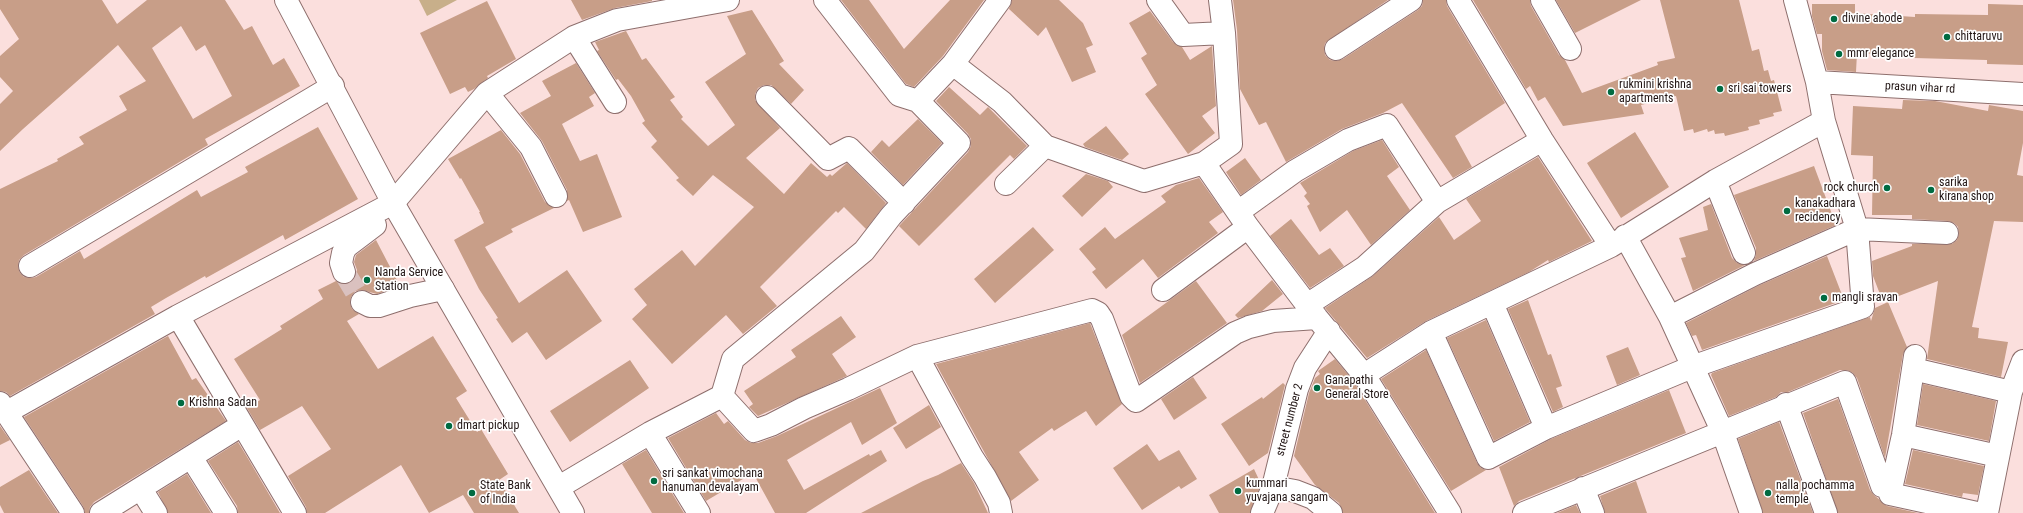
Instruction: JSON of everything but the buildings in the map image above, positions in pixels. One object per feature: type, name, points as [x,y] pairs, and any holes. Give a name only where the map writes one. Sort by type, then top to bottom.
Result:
[{"type":"street","points":[[286,0],[333,86],[394,207],[573,513]]},
{"type":"street","points":[[344,272],[341,263],[346,247],[394,207],[487,93],[574,37],[618,20],[728,0]]},
{"type":"street","points":[[559,487],[650,433],[722,396],[733,359],[864,251],[891,216],[959,143],[918,101],[899,95],[825,0]]},
{"type":"street","points":[[918,101],[953,64],[1000,0]]},
{"type":"street","points":[[1158,0],[1183,35],[1224,33]]},
{"type":"street","points":[[953,64],[1002,102],[1045,146],[1144,181],[1204,163],[1230,144],[1224,33],[1220,0]]},
{"type":"street","points":[[1336,49],[1412,0]]},
{"type":"street","points":[[1458,0],[1542,140],[1618,241],[1670,317],[1723,433],[1751,513]]},
{"type":"street","points":[[1542,0],[1570,49]]},
{"type":"street","points":[[1430,332],[1488,458],[1546,428],[1692,367],[1863,307],[1857,229],[1824,121],[1817,82],[1795,0]]},
{"type":"street","points":[[574,37],[615,102]]},
{"type":"street","name":"prasun vihar rd","points":[[1817,82],[2023,94]]},
{"type":"street","points":[[30,266],[333,86]]},
{"type":"street","points":[[487,93],[531,147],[556,196]]},
{"type":"street","points":[[767,97],[828,159],[849,148],[904,202]]},
{"type":"street","points":[[1364,375],[1430,332],[1618,241],[1715,181],[1824,121]]},
{"type":"street","points":[[1163,290],[1243,220],[1295,171],[1348,140],[1387,125],[1437,202]]},
{"type":"street","points":[[722,396],[754,431],[771,425],[804,408],[917,356],[1092,310],[1098,313],[1102,318],[1131,396],[1136,401],[1235,333],[1249,327],[1273,321],[1318,318],[1365,267],[1437,202],[1542,140]]},
{"type":"street","points":[[1006,184],[1045,146]]},
{"type":"street","points":[[1204,163],[1243,220],[1364,375],[1450,513]]},
{"type":"street","points":[[1715,181],[1744,253]]},
{"type":"street","points":[[73,513],[3,407],[178,316],[394,207]]},
{"type":"street","points":[[1670,317],[1755,274],[1857,229],[1947,233]]},
{"type":"street","points":[[362,302],[370,306],[379,306],[410,296],[443,289]]},
{"type":"street","points":[[1492,303],[1546,428]]},
{"type":"street","points":[[178,316],[295,513]]},
{"type":"street","name":"street number 2","points":[[1262,513],[1273,487],[1297,389],[1305,368],[1318,318]]},
{"type":"street","points":[[917,356],[999,503],[1001,513]]},
{"type":"street","points":[[1986,513],[2012,392],[2023,361]]},
{"type":"street","points":[[1977,513],[1890,494],[1903,435],[1914,362],[2012,392]]},
{"type":"street","points":[[1533,511],[1583,488],[1723,433],[1786,404],[1845,382],[1882,486]]},
{"type":"street","points":[[1786,404],[1826,513]]},
{"type":"street","points":[[101,513],[242,425]]},
{"type":"street","points":[[650,433],[698,513]]},
{"type":"street","points":[[1903,435],[1998,456]]},
{"type":"street","points":[[191,457],[226,513]]},
{"type":"street","points":[[1273,487],[1295,491],[1313,498],[1331,513]]},
{"type":"street","points":[[1583,488],[1593,513]]},
{"type":"street","points":[[141,489],[156,513]]},
{"type":"shaded area","points":[[419,0],[457,0],[427,16]]},
{"type":"tunnel","points":[[344,272],[362,302]]},
{"type":"place","name":"divine abode","points":[[1834,19]]},
{"type":"place","name":"chittaruvu","points":[[1947,37]]},
{"type":"place","name":"mmr elegance","points":[[1839,54]]},
{"type":"place","name":"sri sai towers","points":[[1720,89]]},
{"type":"place","name":"rukmini krishna apartments","points":[[1611,92]]},
{"type":"place","name":"rock church","points":[[1887,188]]},
{"type":"place","name":"sarika kirana shop","points":[[1931,190]]},
{"type":"place","name":"kanakadhara recidency","points":[[1787,211]]},
{"type":"place","name":"Nanda Service Station","points":[[367,280]]},
{"type":"place","name":"mangli sravan","points":[[1824,298]]},
{"type":"place","name":"Ganapathi General Store","points":[[1317,388]]},
{"type":"place","name":"Krishna Sadan","points":[[181,403]]},
{"type":"place","name":"dmart pickup","points":[[449,426]]},
{"type":"place","name":"sri sankat vimochana hanuman devalayam","points":[[654,481]]},
{"type":"place","name":"kummari yuvajana sangam","points":[[1238,491]]},
{"type":"place","name":"State Bank of India","points":[[472,493]]},
{"type":"place","name":"nalla pochamma temple","points":[[1768,493]]}]
